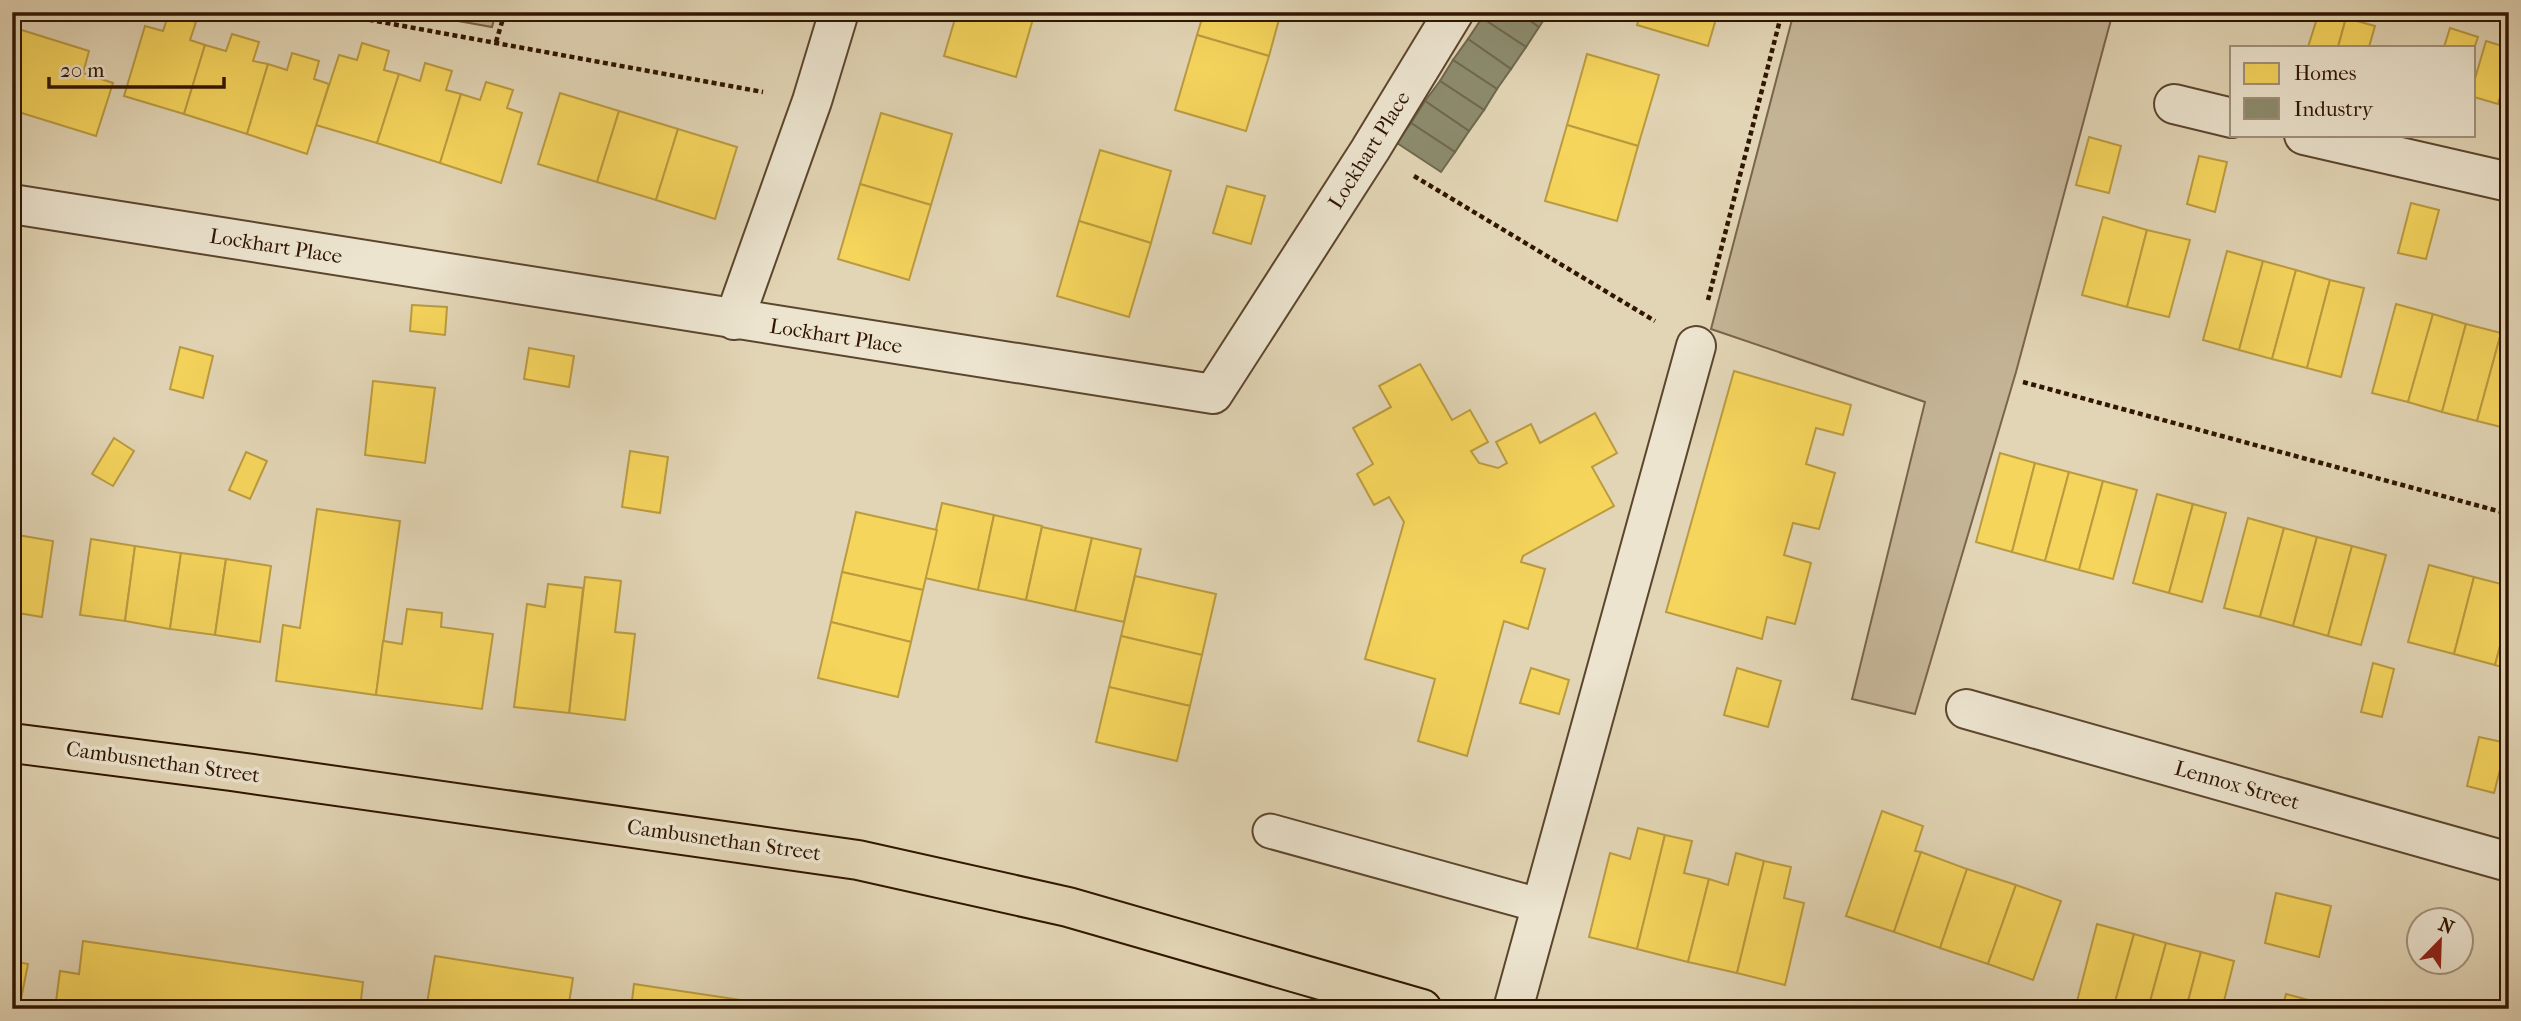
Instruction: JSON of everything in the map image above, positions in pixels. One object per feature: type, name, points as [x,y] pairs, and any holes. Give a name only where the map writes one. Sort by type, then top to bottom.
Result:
[{"type":"main road","name":"Cambusnethan Street","points":[[12,743],[397,794],[858,860],[1068,907],[1422,1009]]},
{"type":"street","points":[[734,320],[812,101],[839,12]]},
{"type":"street","name":"Lockhart Place","points":[[12,204],[1213,394],[1370,150],[1454,12]]},
{"type":"street","points":[[2174,104],[2230,118]]},
{"type":"street","points":[[2308,136],[2509,182]]},
{"type":"street","points":[[1513,1009],[1696,346]]},
{"type":"street","name":"Lennox Street","points":[[1966,709],[2509,862]]},
{"type":"lane","points":[[1270,831],[1542,906]]},
{"type":"path","points":[[327,12],[812,101]]},
{"type":"path","points":[[496,42],[505,12]]},
{"type":"path","points":[[1370,150],[1696,346],[1782,12]]},
{"type":"path","points":[[2023,382],[2509,514]]},
{"type":"shaded area","points":[[408,12],[496,12],[492,27]]},
{"type":"shaded area","points":[[1794,12],[2113,12],[2016,372],[1915,714],[1852,699],[1925,402],[1711,329]]},
{"type":"building: Homes","points":[[957,12],[1035,12],[1016,77],[944,56]]},
{"type":"building: Homes","points":[[1204,12],[1281,12],[1269,56],[1197,35]]},
{"type":"building: Homes","points":[[1641,12],[1718,12],[1708,46],[1637,25]]},
{"type":"building: Homes","points":[[2319,12],[2346,18],[2338,46],[2308,46]]},
{"type":"building: Homes","points":[[169,13],[196,22],[190,40],[205,45],[184,114],[124,96],[145,26],[163,31]]},
{"type":"building: Homes","points":[[2346,18],[2375,26],[2369,46],[2338,46]]},
{"type":"building: Homes","points":[[12,27],[89,51],[83,73],[113,83],[96,136],[12,110]]},
{"type":"building: Homes","points":[[2450,28],[2478,37],[2475,46],[2444,46]]},
{"type":"building: Homes","points":[[232,34],[259,42],[253,61],[268,64],[247,134],[184,114],[205,45],[226,51]]},
{"type":"building: Homes","points":[[1197,35],[1269,56],[1246,131],[1175,110]]},
{"type":"building: Homes","points":[[2486,41],[2509,48],[2509,67],[2498,104],[2476,98],[2476,75]]},
{"type":"building: Homes","points":[[362,43],[389,51],[384,70],[399,74],[377,143],[316,125],[339,55],[357,60]]},
{"type":"building: Homes","points":[[292,53],[319,61],[314,79],[329,84],[307,154],[247,134],[268,64],[287,70]]},
{"type":"building: Homes","points":[[1587,54],[1659,75],[1638,146],[1567,125]]},
{"type":"building: Homes","points":[[425,63],[452,71],[446,90],[461,94],[440,163],[377,143],[399,74],[420,81]]},
{"type":"building: Homes","points":[[486,82],[513,90],[507,108],[522,113],[501,183],[440,163],[461,94],[480,100]]},
{"type":"building: Homes","points":[[560,93],[619,111],[597,182],[538,164]]},
{"type":"building: Homes","points":[[619,111],[678,129],[656,200],[597,182]]},
{"type":"building: Homes","points":[[881,113],[952,134],[931,205],[860,184]]},
{"type":"building: Homes","points":[[1567,125],[1638,146],[1617,221],[1545,201]]},
{"type":"building: Homes","points":[[678,129],[737,147],[715,219],[656,200]]},
{"type":"building: Homes","points":[[2089,137],[2121,146],[2109,193],[2076,185]]},
{"type":"building: Homes","points":[[1100,150],[1171,171],[1151,243],[1079,221]]},
{"type":"building: Homes","points":[[2199,156],[2227,162],[2215,212],[2187,204]]},
{"type":"building: Homes","points":[[860,184],[931,205],[909,280],[838,259]]},
{"type":"building: Homes","points":[[1227,186],[1265,196],[1251,244],[1213,233]]},
{"type":"building: Homes","points":[[2411,203],[2439,210],[2426,259],[2398,253]]},
{"type":"building: Homes","points":[[2103,217],[2147,230],[2127,307],[2082,295]]},
{"type":"building: Homes","points":[[1079,221],[1151,243],[1129,317],[1057,296]]},
{"type":"building: Homes","points":[[2147,230],[2190,240],[2169,317],[2127,307]]},
{"type":"building: Homes","points":[[2227,251],[2263,261],[2239,350],[2203,340]]},
{"type":"building: Homes","points":[[2263,261],[2296,270],[2272,359],[2239,350]]},
{"type":"building: Homes","points":[[2296,270],[2330,280],[2307,368],[2272,359]]},
{"type":"building: Homes","points":[[2330,280],[2364,288],[2341,377],[2307,368]]},
{"type":"building: Homes","points":[[2396,304],[2433,314],[2408,402],[2372,393]]},
{"type":"building: Homes","points":[[412,305],[447,307],[445,335],[410,331]]},
{"type":"building: Homes","points":[[12,306],[20,309],[12,331]]},
{"type":"building: Homes","points":[[2433,314],[2466,324],[2442,412],[2408,402]]},
{"type":"building: Homes","points":[[2466,324],[2501,333],[2477,421],[2442,412]]},
{"type":"building: Homes","points":[[2501,333],[2509,336],[2509,429],[2477,421]]},
{"type":"building: Homes","points":[[180,347],[213,356],[203,398],[170,389]]},
{"type":"building: Homes","points":[[529,348],[574,356],[569,387],[524,379]]},
{"type":"building: Homes","points":[[1420,364],[1452,420],[1470,410],[1488,442],[1471,451],[1479,463],[1498,468],[1507,463],[1496,442],[1531,424],[1540,443],[1595,413],[1617,453],[1592,467],[1614,506],[1523,556],[1521,562],[1545,569],[1528,629],[1504,621],[1467,756],[1418,741],[1435,679],[1365,659],[1404,522],[1389,497],[1374,505],[1357,474],[1373,464],[1353,428],[1391,407],[1379,386]]},
{"type":"building: Homes","points":[[1734,371],[1851,405],[1843,435],[1816,428],[1806,464],[1835,473],[1819,529],[1793,523],[1784,555],[1811,563],[1795,624],[1767,617],[1762,639],[1666,612]]},
{"type":"building: Homes","points":[[373,381],[435,388],[425,463],[365,455]]},
{"type":"building: Homes","points":[[114,438],[134,451],[113,486],[92,474]]},
{"type":"building: Homes","points":[[630,451],[668,457],[660,513],[622,507]]},
{"type":"building: Homes","points":[[246,452],[267,461],[250,499],[229,490]]},
{"type":"building: Homes","points":[[2000,453],[2035,463],[2012,552],[1976,542]]},
{"type":"building: Homes","points":[[2035,463],[2069,472],[2045,561],[2012,552]]},
{"type":"building: Homes","points":[[2069,472],[2103,481],[2079,570],[2045,561]]},
{"type":"building: Homes","points":[[2103,481],[2137,490],[2113,579],[2079,570]]},
{"type":"building: Homes","points":[[2157,494],[2193,504],[2169,593],[2133,583]]},
{"type":"building: Homes","points":[[942,503],[994,515],[978,590],[925,578]]},
{"type":"building: Homes","points":[[2193,504],[2226,513],[2202,602],[2169,593]]},
{"type":"building: Homes","points":[[317,509],[400,521],[376,695],[276,681],[283,625],[300,628]]},
{"type":"building: Homes","points":[[856,512],[937,530],[923,590],[842,572]]},
{"type":"building: Homes","points":[[994,515],[1042,526],[1026,600],[978,590]]},
{"type":"building: Homes","points":[[2248,518],[2284,528],[2260,617],[2224,608]]},
{"type":"building: Homes","points":[[1042,527],[1092,538],[1075,611],[1026,600]]},
{"type":"building: Homes","points":[[2284,528],[2317,537],[2293,626],[2260,617]]},
{"type":"building: Homes","points":[[12,534],[53,541],[42,617],[12,612]]},
{"type":"building: Homes","points":[[2317,537],[2352,546],[2328,636],[2293,626]]},
{"type":"building: Homes","points":[[1092,538],[1141,549],[1124,622],[1075,611]]},
{"type":"building: Homes","points":[[91,539],[135,546],[125,621],[80,615]]},
{"type":"building: Homes","points":[[135,546],[181,553],[170,629],[125,621]]},
{"type":"building: Homes","points":[[2352,546],[2386,555],[2361,645],[2328,636]]},
{"type":"building: Homes","points":[[181,553],[226,559],[215,635],[170,629]]},
{"type":"building: Homes","points":[[226,559],[271,566],[260,642],[215,635]]},
{"type":"building: Homes","points":[[2429,565],[2474,577],[2454,654],[2408,642]]},
{"type":"building: Homes","points":[[842,572],[923,590],[911,642],[831,622]]},
{"type":"building: Homes","points":[[1135,576],[1216,594],[1202,655],[1121,636]]},
{"type":"building: Homes","points":[[585,577],[621,581],[615,632],[635,634],[625,720],[569,713]]},
{"type":"building: Homes","points":[[2474,577],[2509,586],[2509,612],[2495,665],[2454,654]]},
{"type":"building: Homes","points":[[548,584],[583,588],[569,713],[514,707],[527,604],[545,607]]},
{"type":"building: Homes","points":[[407,609],[442,613],[441,627],[493,634],[482,709],[376,695],[383,641],[402,644]]},
{"type":"building: Homes","points":[[2509,612],[2509,669],[2495,665]]},
{"type":"building: Homes","points":[[831,622],[911,642],[898,697],[818,678]]},
{"type":"building: Homes","points":[[1121,636],[1202,655],[1190,706],[1109,687]]},
{"type":"building: Homes","points":[[2373,663],[2394,669],[2382,717],[2361,712]]},
{"type":"building: Homes","points":[[1531,668],[1569,680],[1559,714],[1520,703]]},
{"type":"building: Homes","points":[[1737,668],[1781,681],[1768,727],[1724,715]]},
{"type":"building: Homes","points":[[1109,687],[1190,706],[1177,761],[1096,742]]},
{"type":"building: Homes","points":[[2479,737],[2507,743],[2494,793],[2467,786]]},
{"type":"building: Homes","points":[[1882,811],[1923,826],[1915,851],[1921,852],[1894,932],[1846,916]]},
{"type":"building: Homes","points":[[1638,828],[1665,835],[1637,949],[1589,937],[1610,853],[1630,859]]},
{"type":"building: Homes","points":[[1665,835],[1692,841],[1684,873],[1709,879],[1688,962],[1637,949]]},
{"type":"building: Homes","points":[[1921,852],[1967,869],[1940,948],[1894,932]]},
{"type":"building: Homes","points":[[1736,853],[1764,861],[1737,973],[1688,962],[1709,879],[1728,885]]},
{"type":"building: Homes","points":[[1764,861],[1791,867],[1784,898],[1804,903],[1785,985],[1737,973]]},
{"type":"building: Homes","points":[[1967,869],[2016,885],[1988,964],[1940,948]]},
{"type":"building: Homes","points":[[2016,885],[2061,901],[2033,980],[1988,964]]},
{"type":"building: Homes","points":[[2276,893],[2331,906],[2319,957],[2265,943]]},
{"type":"building: Homes","points":[[2097,924],[2134,934],[2113,1009],[2075,1009]]},
{"type":"building: Homes","points":[[2134,934],[2166,943],[2148,1009],[2113,1009]]},
{"type":"building: Homes","points":[[83,941],[363,982],[360,1009],[55,1009],[60,971],[79,974]]},
{"type":"building: Homes","points":[[2166,943],[2201,952],[2186,1009],[2148,1009]]},
{"type":"building: Homes","points":[[2201,952],[2234,961],[2222,1009],[2186,1009]]},
{"type":"building: Homes","points":[[435,956],[573,978],[568,1009],[426,1009]]},
{"type":"building: Homes","points":[[12,961],[28,964],[19,1009],[12,1009]]},
{"type":"building: Homes","points":[[634,984],[801,1009],[631,1009]]},
{"type":"building: Homes","points":[[2286,994],[2342,1009],[2282,1009]]},
{"type":"building: Industry","points":[[1486,12],[1518,12],[1539,27],[1526,47],[1482,18]]},
{"type":"building: Industry","points":[[1518,12],[1549,12],[1539,27]]},
{"type":"building: Industry","points":[[1482,18],[1526,47],[1511,69],[1468,39]]},
{"type":"building: Industry","points":[[1468,39],[1511,69],[1497,89],[1453,60]]},
{"type":"building: Industry","points":[[1453,60],[1497,89],[1484,110],[1440,81]]},
{"type":"building: Industry","points":[[1440,81],[1484,110],[1469,131],[1425,101]]},
{"type":"building: Industry","points":[[1425,101],[1469,131],[1455,152],[1411,123]]},
{"type":"building: Industry","points":[[1411,123],[1455,152],[1441,172],[1397,143]]}]
